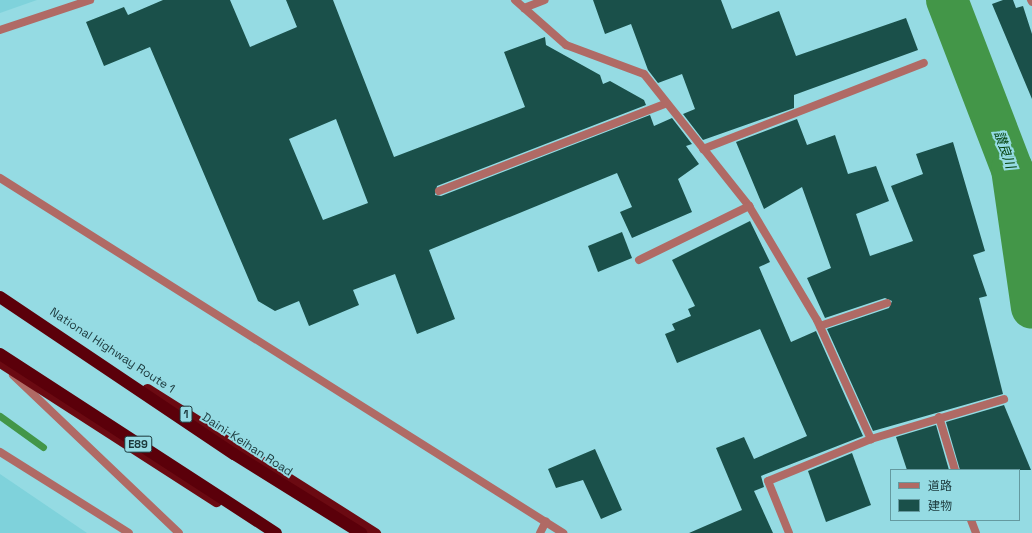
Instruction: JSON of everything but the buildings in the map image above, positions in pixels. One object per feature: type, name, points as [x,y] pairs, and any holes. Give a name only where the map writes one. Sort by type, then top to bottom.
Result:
[{"type":"highway","name":"National Highway Route 1","points":[[0,292],[374,533]]},
{"type":"highway","name":"Daini-Keihan Road","points":[[0,297],[228,450],[361,533]]},
{"type":"highway","points":[[0,360],[266,533]]},
{"type":"highway","name":"E89","points":[[0,360],[276,533]]},
{"type":"street","points":[[0,30],[90,0]]},
{"type":"street","points":[[515,0],[566,45],[644,74],[749,206],[820,326],[871,439]]},
{"type":"street","points":[[524,8],[545,0]]},
{"type":"street","points":[[703,149],[924,63]]},
{"type":"street","points":[[439,191],[667,104]]},
{"type":"street","points":[[0,178],[563,533]]},
{"type":"street","points":[[639,260],[749,206]]},
{"type":"street","points":[[820,326],[888,302]]},
{"type":"street","points":[[0,360],[179,533]]},
{"type":"street","points":[[789,533],[768,481],[871,439],[939,417],[1004,399]]},
{"type":"street","points":[[939,417],[956,469]]},
{"type":"street","points":[[0,452],[129,533]]},
{"type":"street","points":[[971,521],[976,533]]},
{"type":"street","points":[[540,533],[546,522]]},
{"type":"shaded area","points":[[0,0],[37,0],[0,13]]},
{"type":"shaded area","points":[[0,474],[87,533],[0,533]]},
{"type":"waterway","name":"讃良川","points":[[947,0],[1012,169],[1032,308]]},
{"type":"waterway","points":[[0,416],[43,447]]}]
